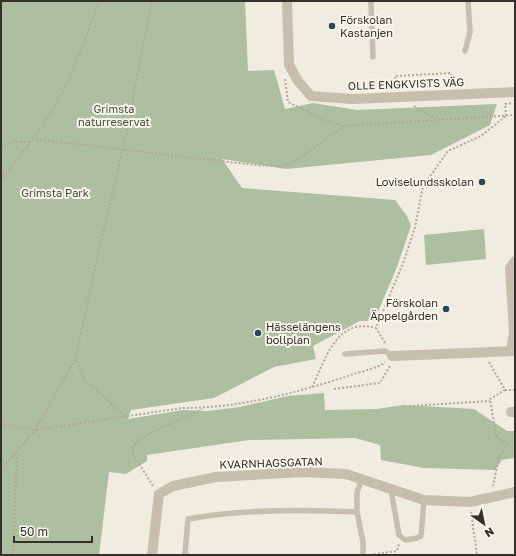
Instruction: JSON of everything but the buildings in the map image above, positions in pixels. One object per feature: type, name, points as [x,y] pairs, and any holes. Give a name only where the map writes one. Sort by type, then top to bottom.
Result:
[{"type":"street","points":[[287,1],[287,70]]},
{"type":"street","name":"OLLE ENGKVISTS VÄG","points":[[287,70],[311,96],[361,99],[402,98],[444,94],[515,92]]},
{"type":"street","points":[[394,356],[513,351],[514,332],[510,268],[515,261]]},
{"type":"street","name":"KVARNHAGSGATAN","points":[[158,494],[174,486],[216,477],[304,472],[346,474],[424,500],[470,502],[515,492]]},
{"type":"street","points":[[152,555],[158,494]]},
{"type":"lane","points":[[371,1],[373,57]]},
{"type":"lane","points":[[465,51],[470,32],[468,1]]},
{"type":"lane","points":[[345,354],[385,351],[394,356]]},
{"type":"lane","points":[[362,480],[357,492],[357,512],[363,542],[363,555]]},
{"type":"lane","points":[[391,490],[399,535],[401,539],[404,540],[421,536],[424,500]]},
{"type":"lane","points":[[187,555],[185,554],[188,519],[215,514],[296,509],[357,512]]},
{"type":"path","points":[[1,181],[31,140],[67,83],[80,55],[99,1]]},
{"type":"path","points":[[1,470],[35,430],[75,360],[123,149],[152,1]]},
{"type":"path","points":[[287,70],[288,102],[324,120],[344,126],[515,115]]},
{"type":"path","points":[[395,80],[395,76],[451,73],[452,82]]},
{"type":"path","points":[[506,116],[505,104],[513,103]]},
{"type":"path","points":[[411,105],[439,121]]},
{"type":"path","points":[[376,328],[404,261],[415,227],[422,186],[448,151],[481,136],[506,116]]},
{"type":"path","points":[[1,152],[2,147],[13,142],[31,140],[240,163],[281,166],[304,157],[344,126]]},
{"type":"path","points":[[1,170],[4,176]]},
{"type":"path","points":[[312,388],[335,340],[343,332],[354,326],[365,325],[376,328],[394,356]]},
{"type":"path","points":[[484,352],[505,390]]},
{"type":"path","points":[[1,424],[35,430],[126,418],[182,408],[203,408],[241,403],[312,388],[382,364],[394,356]]},
{"type":"path","points":[[334,389],[380,383],[394,356]]},
{"type":"path","points":[[75,360],[85,380],[126,418]]},
{"type":"path","points":[[409,406],[490,401],[505,390],[515,390]]},
{"type":"path","points":[[490,401],[496,436],[507,445],[499,456],[491,498]]},
{"type":"path","points":[[158,494],[133,454],[132,448],[139,439],[203,408]]},
{"type":"path","points":[[13,555],[17,452]]},
{"type":"path","points":[[470,502],[477,555]]},
{"type":"path","points":[[369,555],[397,551],[401,539]]},
{"type":"green space","points":[[1,1],[245,1],[248,71],[274,70],[285,109],[313,103],[357,110],[497,104],[490,125],[431,155],[286,169],[222,159],[242,188],[395,200],[407,216],[411,226],[397,267],[374,321],[360,321],[313,346],[316,359],[274,367],[214,398],[131,410],[128,419],[183,410],[207,411],[240,407],[288,396],[324,393],[325,410],[377,409],[403,405],[474,409],[507,431],[515,431],[515,458],[502,460],[495,470],[424,468],[381,460],[380,445],[355,438],[249,440],[147,455],[147,461],[126,474],[109,472],[99,555],[1,555]]},
{"type":"green space","points":[[484,229],[486,259],[426,265],[424,235]]},
{"type":"place","name":"Förskolan Kastanjen","points":[[332,26]]},
{"type":"place","name":"Loviselundsskolan","points":[[482,182]]},
{"type":"place","name":"Förskolan Äppelgården","points":[[446,309]]},
{"type":"place","name":"Hässelängens bollplan","points":[[258,333]]},
{"type":"park label","name":"Grimsta naturreservat","points":[[114,115]]},
{"type":"park label","name":"Grimsta Park","points":[[55,193]]}]
